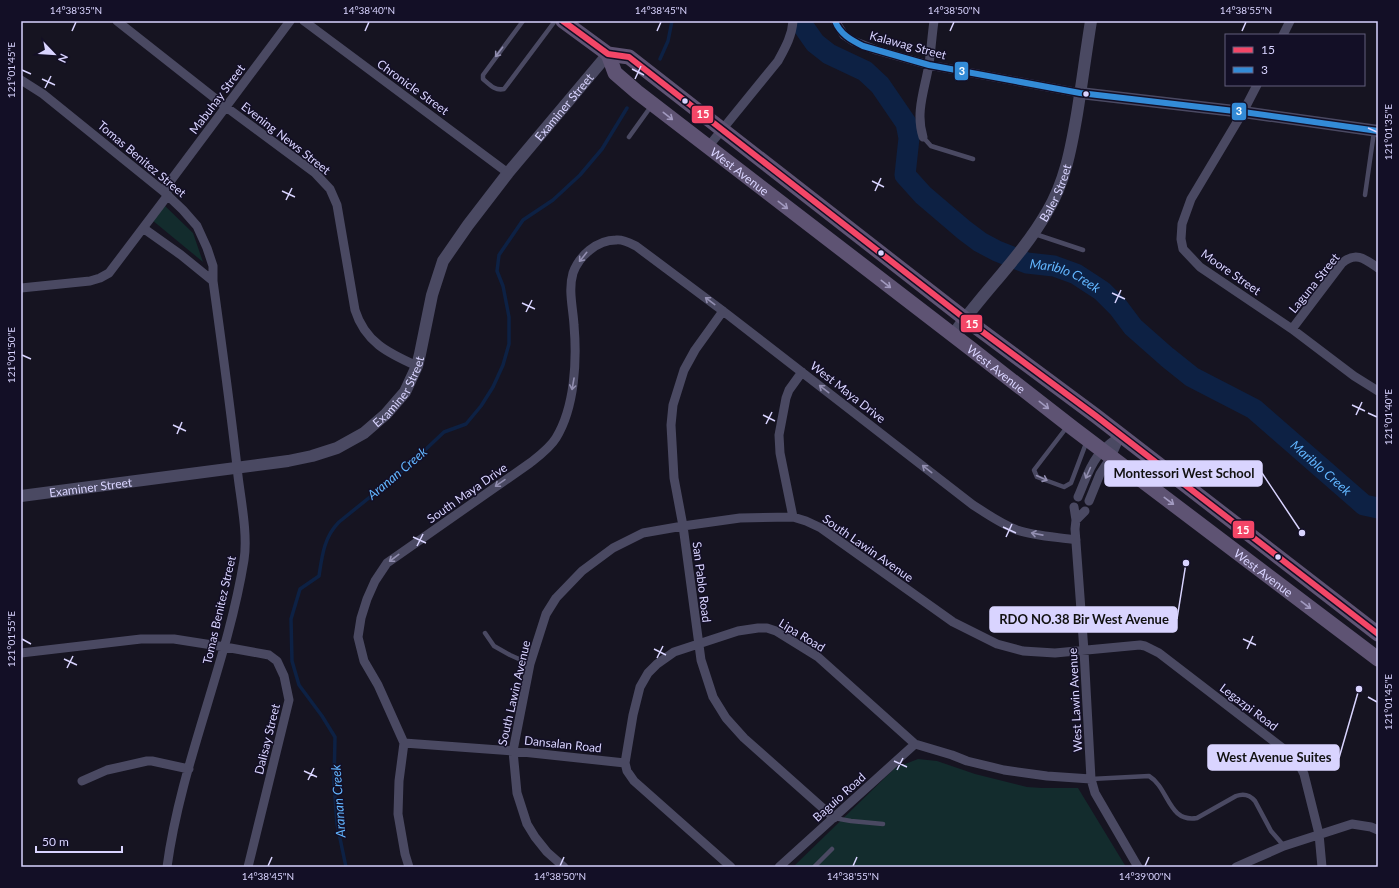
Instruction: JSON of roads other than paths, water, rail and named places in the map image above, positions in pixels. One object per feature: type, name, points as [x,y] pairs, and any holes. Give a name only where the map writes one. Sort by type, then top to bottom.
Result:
[{"type":"main road","name":"West Avenue","points":[[564,21],[608,54],[628,57],[964,318],[1378,634]]},
{"type":"main road","name":"West Avenue","points":[[608,54],[615,73],[637,92],[1069,425],[1378,659]]},
{"type":"main road","points":[[1231,548],[1244,531]]},
{"type":"street","name":"Evening News Street","points":[[116,21],[226,107],[315,173],[330,189],[337,205],[358,320],[368,336],[382,348],[400,359],[416,366]]},
{"type":"street","name":"Mabuhay Street","points":[[21,288],[90,281],[109,273],[226,107],[290,21]]},
{"type":"street","name":"Chronicle Street","points":[[304,21],[508,173]]},
{"type":"street","points":[[708,147],[778,61],[792,32],[793,21]]},
{"type":"street","name":"Kalawag Street","points":[[835,21],[844,35],[858,44],[929,65],[1080,93]]},
{"type":"street","points":[[923,137],[920,126],[920,108],[929,65],[934,21]]},
{"type":"street","name":"Baler Street","points":[[953,335],[964,318],[1034,233],[1048,212],[1063,178],[1069,156],[1091,21]]},
{"type":"street","points":[[1284,34],[1290,21]]},
{"type":"street","name":"Examiner Street","points":[[21,496],[237,468],[312,456],[337,448],[364,433],[386,414],[405,392],[420,354],[432,295],[443,261],[508,173],[608,54]]},
{"type":"street","name":"Tomas Benitez Street","points":[[21,80],[43,94],[165,193],[197,226],[213,266],[213,281],[245,538],[244,559],[225,647],[171,834],[167,867]]},
{"type":"street","name":"Moore Street","points":[[1256,86],[1243,112],[1191,199],[1182,224],[1181,239],[1183,249],[1200,267],[1292,329],[1354,376],[1378,391]]},
{"type":"street","points":[[1080,93],[1243,112],[1376,131]]},
{"type":"street","points":[[142,228],[181,255],[213,281]]},
{"type":"street","name":"West Maya Drive","points":[[616,239],[636,246],[723,310],[973,505],[1017,530],[1038,535],[1076,540]]},
{"type":"street","name":"South Maya Drive","points":[[404,743],[378,685],[364,661],[360,649],[358,637],[359,627],[370,590],[387,563],[530,463],[549,447],[556,438],[566,418],[574,378],[576,357],[571,299],[573,273],[582,258],[591,249],[616,239]]},
{"type":"street","name":"Laguna Street","points":[[1292,329],[1342,263],[1348,258],[1354,256],[1360,257],[1378,268]]},
{"type":"street","name":"San Pablo Road","points":[[723,310],[688,360],[680,380],[673,405],[671,425],[674,478],[683,526],[698,644],[704,672],[712,696],[726,718],[744,738],[834,818]]},
{"type":"street","points":[[793,517],[780,453],[779,435],[786,398],[789,390],[802,372]]},
{"type":"street","points":[[1089,501],[1107,454],[1120,436]]},
{"type":"street","points":[[1078,497],[1089,470],[1097,457],[1107,454]]},
{"type":"street","name":"West Lawin Avenue","points":[[1074,507],[1091,779],[1095,792],[1138,867]]},
{"type":"street","points":[[1076,520],[1085,511]]},
{"type":"street","name":"South Lawin Avenue","points":[[564,867],[547,852],[535,837],[527,824],[517,793],[513,751],[530,664],[546,614],[556,598],[582,571],[613,548],[643,533],[740,518],[793,517],[806,520],[821,528],[946,618],[977,635],[997,644],[1023,651],[1055,653],[1084,651]]},
{"type":"street","name":"Lipa Road","points":[[625,763],[636,701],[640,688],[648,673],[657,664],[670,655],[698,644],[748,628],[767,628],[818,657],[915,744],[967,761],[1004,770],[1047,776],[1091,779]]},
{"type":"street","name":"Dalisay Street","points":[[21,653],[141,639],[174,639],[269,655],[277,661],[284,676],[290,700],[248,867]]},
{"type":"street","name":"Legazpi Road","points":[[1084,651],[1131,645],[1146,646],[1159,653],[1289,753],[1299,764],[1304,774],[1319,834],[1322,867]]},
{"type":"street","points":[[404,743],[399,781],[398,814],[405,854],[409,867]]},
{"type":"street","name":"Dansalan Road","points":[[404,743],[513,751],[625,763]]},
{"type":"street","name":"Baguio Road","points":[[779,867],[915,744]]},
{"type":"street","points":[[82,781],[107,770],[147,761],[189,769]]},
{"type":"street","points":[[625,763],[627,771],[634,781],[731,867]]},
{"type":"street","points":[[1236,867],[1284,846],[1352,824],[1378,830]]},
{"type":"lane","points":[[523,21],[483,75],[483,79],[499,90],[504,89],[555,21]]},
{"type":"lane","points":[[629,137],[653,104]]},
{"type":"lane","points":[[1365,195],[1376,131]]},
{"type":"lane","points":[[923,137],[931,146],[973,159]]},
{"type":"lane","points":[[1034,233],[1083,250]]},
{"type":"lane","points":[[1069,425],[1034,470],[1037,477],[1064,488],[1071,483],[1086,446],[1090,441]]},
{"type":"lane","points":[[485,634],[494,646],[530,664]]},
{"type":"lane","points":[[1091,779],[1149,776],[1158,785],[1176,813],[1183,818],[1190,819],[1197,818],[1236,796],[1246,794],[1255,801],[1271,831],[1284,846]]},
{"type":"lane","points":[[834,818],[883,824]]},
{"type":"lane","points":[[814,867],[832,849]]},
{"type":"waterway","points":[[660,59],[668,41],[672,21]]},
{"type":"waterway","name":"Mariblo Creek","points":[[801,21],[815,43],[829,54],[865,71],[880,85],[906,123],[909,138],[905,175],[923,195],[964,230],[980,242],[997,251],[1027,263],[1054,266],[1076,274],[1102,291],[1118,307],[1133,327],[1192,377],[1254,409],[1364,505],[1378,508]]},
{"type":"waterway","name":"Aranan Creek","points":[[346,867],[337,824],[334,783],[335,737],[322,716],[299,685],[292,661],[291,619],[300,589],[319,576],[324,547],[330,534],[339,522],[406,468],[444,432],[466,424],[481,406],[493,387],[503,365],[509,344],[509,317],[503,286],[497,271],[499,255],[523,220],[553,200],[580,175],[602,149],[627,108]]},
{"type":"place","name":"Montessori West School","points":[[1302,533]]},
{"type":"place","name":"RDO NO.38 Bir West Avenue","points":[[1186,563]]},
{"type":"place","name":"West Avenue Suites","points":[[1359,689]]}]
